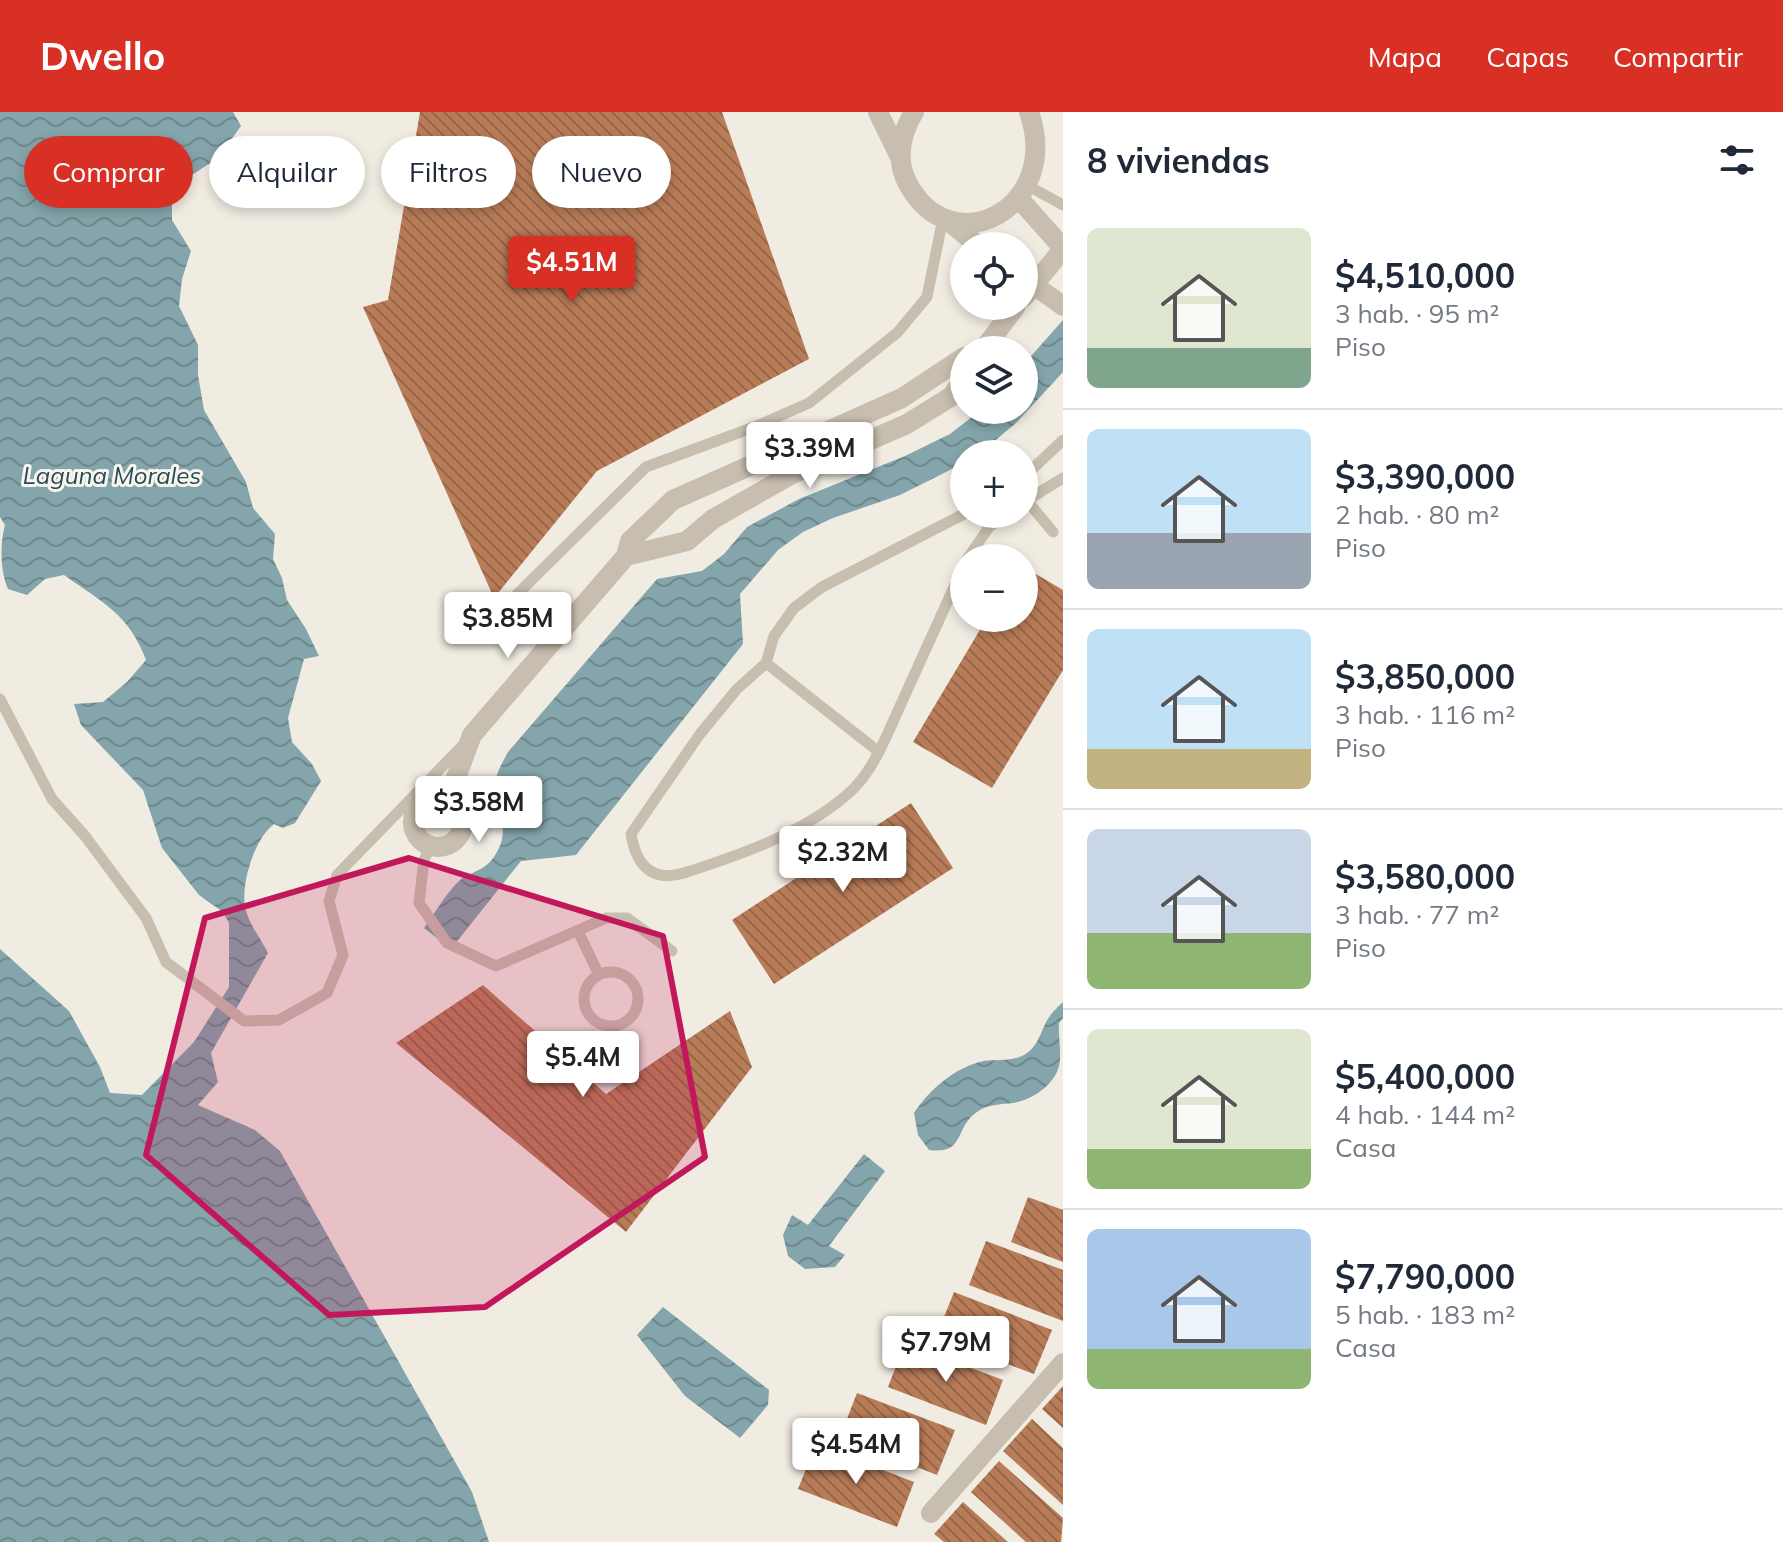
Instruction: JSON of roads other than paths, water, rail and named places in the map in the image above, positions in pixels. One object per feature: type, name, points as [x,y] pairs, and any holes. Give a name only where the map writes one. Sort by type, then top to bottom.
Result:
[{"type":"street","points":[[878,112],[900,157],[904,176],[913,194],[926,208],[962,232]]},
{"type":"street","points":[[900,157],[903,134],[914,112]]},
{"type":"street","points":[[944,218],[966,223],[986,222],[1005,214],[1027,195],[1040,170],[1042,150],[1039,130],[1029,112]]},
{"type":"street","points":[[1027,195],[1063,248],[1038,274]]},
{"type":"street","points":[[1038,292],[1058,302]]},
{"type":"street","points":[[991,336],[1004,320]]},
{"type":"street","points":[[448,799],[472,735],[626,556],[630,541],[673,500],[902,398],[950,366]]},
{"type":"street","points":[[626,556],[687,541],[713,519],[792,474],[907,424],[950,397]]},
{"type":"street","points":[[428,799],[448,799],[462,813],[462,830],[451,843],[431,845],[416,833],[416,810],[428,799]]},
{"type":"street","points":[[931,1513],[1063,1363]]},
{"type":"lane","points":[[1027,195],[1063,205]]},
{"type":"lane","points":[[483,628],[646,467],[757,426],[809,403],[897,333],[927,297],[944,218]]},
{"type":"lane","points":[[1038,464],[1063,440]]},
{"type":"lane","points":[[1038,492],[1063,478]]},
{"type":"lane","points":[[1038,515],[1053,532]]},
{"type":"lane","points":[[950,521],[812,594],[794,608],[774,636],[766,663],[737,689],[700,734],[631,834],[635,855],[644,867],[661,875],[675,876],[711,864],[815,818],[851,792],[879,752],[950,596]]},
{"type":"lane","points":[[766,663],[879,752]]},
{"type":"lane","points":[[0,699],[52,799],[85,836],[146,918],[166,962],[244,1021],[279,1020],[327,993],[343,955],[329,901],[337,875],[472,735]]},
{"type":"lane","points":[[431,845],[424,860],[419,903],[447,943],[496,966],[606,918],[627,918],[672,951]]},
{"type":"lane","points":[[578,931],[599,975]]},
{"type":"lane","points":[[616,972],[624,975],[636,989],[636,1008],[624,1022],[606,1025],[591,1018],[587,1011],[584,1003],[587,986],[599,975],[616,972]]},
{"type":"water","name":"Laguna Morales","points":[[0,112],[233,112],[241,126],[234,136],[209,136],[209,164],[193,174],[193,136],[24,136],[24,208],[172,208],[172,220],[191,251],[182,279],[179,306],[198,345],[198,375],[204,410],[246,482],[253,508],[275,534],[273,559],[287,600],[319,656],[304,659],[288,718],[292,742],[312,764],[321,781],[295,823],[283,828],[274,824],[255,850],[245,885],[245,906],[251,924],[268,953],[211,1053],[218,1082],[198,1105],[255,1130],[280,1151],[472,1492],[489,1542],[0,1542],[0,949],[69,1011],[100,1067],[110,1093],[142,1095],[194,1042],[229,987],[229,923],[223,912],[199,895],[162,848],[143,790],[81,725],[74,704],[103,702],[127,682],[146,660],[139,644],[113,610],[64,575],[45,579],[27,595],[8,589],[2,557],[5,525],[0,517]]},
{"type":"water","points":[[1063,320],[1063,372],[1038,399],[1038,348]]},
{"type":"water","points":[[963,424],[1015,424],[996,440],[950,440],[950,470],[900,495],[833,518],[803,532],[778,550],[740,594],[743,644],[576,855],[521,861],[451,949],[424,928],[457,883],[484,867],[499,848],[503,825],[495,783],[508,752],[657,579],[702,571],[724,554],[747,527],[799,499],[905,456],[950,434]]},
{"type":"water","points":[[1063,1002],[1063,1018],[1059,1023],[1059,1066],[1047,1086],[1020,1101],[980,1110],[970,1118],[949,1148],[929,1150],[918,1135],[914,1113],[927,1096],[963,1068],[984,1061],[1017,1058],[1027,1053],[1035,1045],[1051,1014]]},
{"type":"water","points":[[864,1154],[885,1171],[829,1246],[845,1255],[835,1267],[805,1269],[788,1256],[783,1235],[792,1215],[808,1225]]},
{"type":"water","points":[[663,1307],[769,1390],[768,1405],[740,1438],[685,1396],[637,1335]]}]
